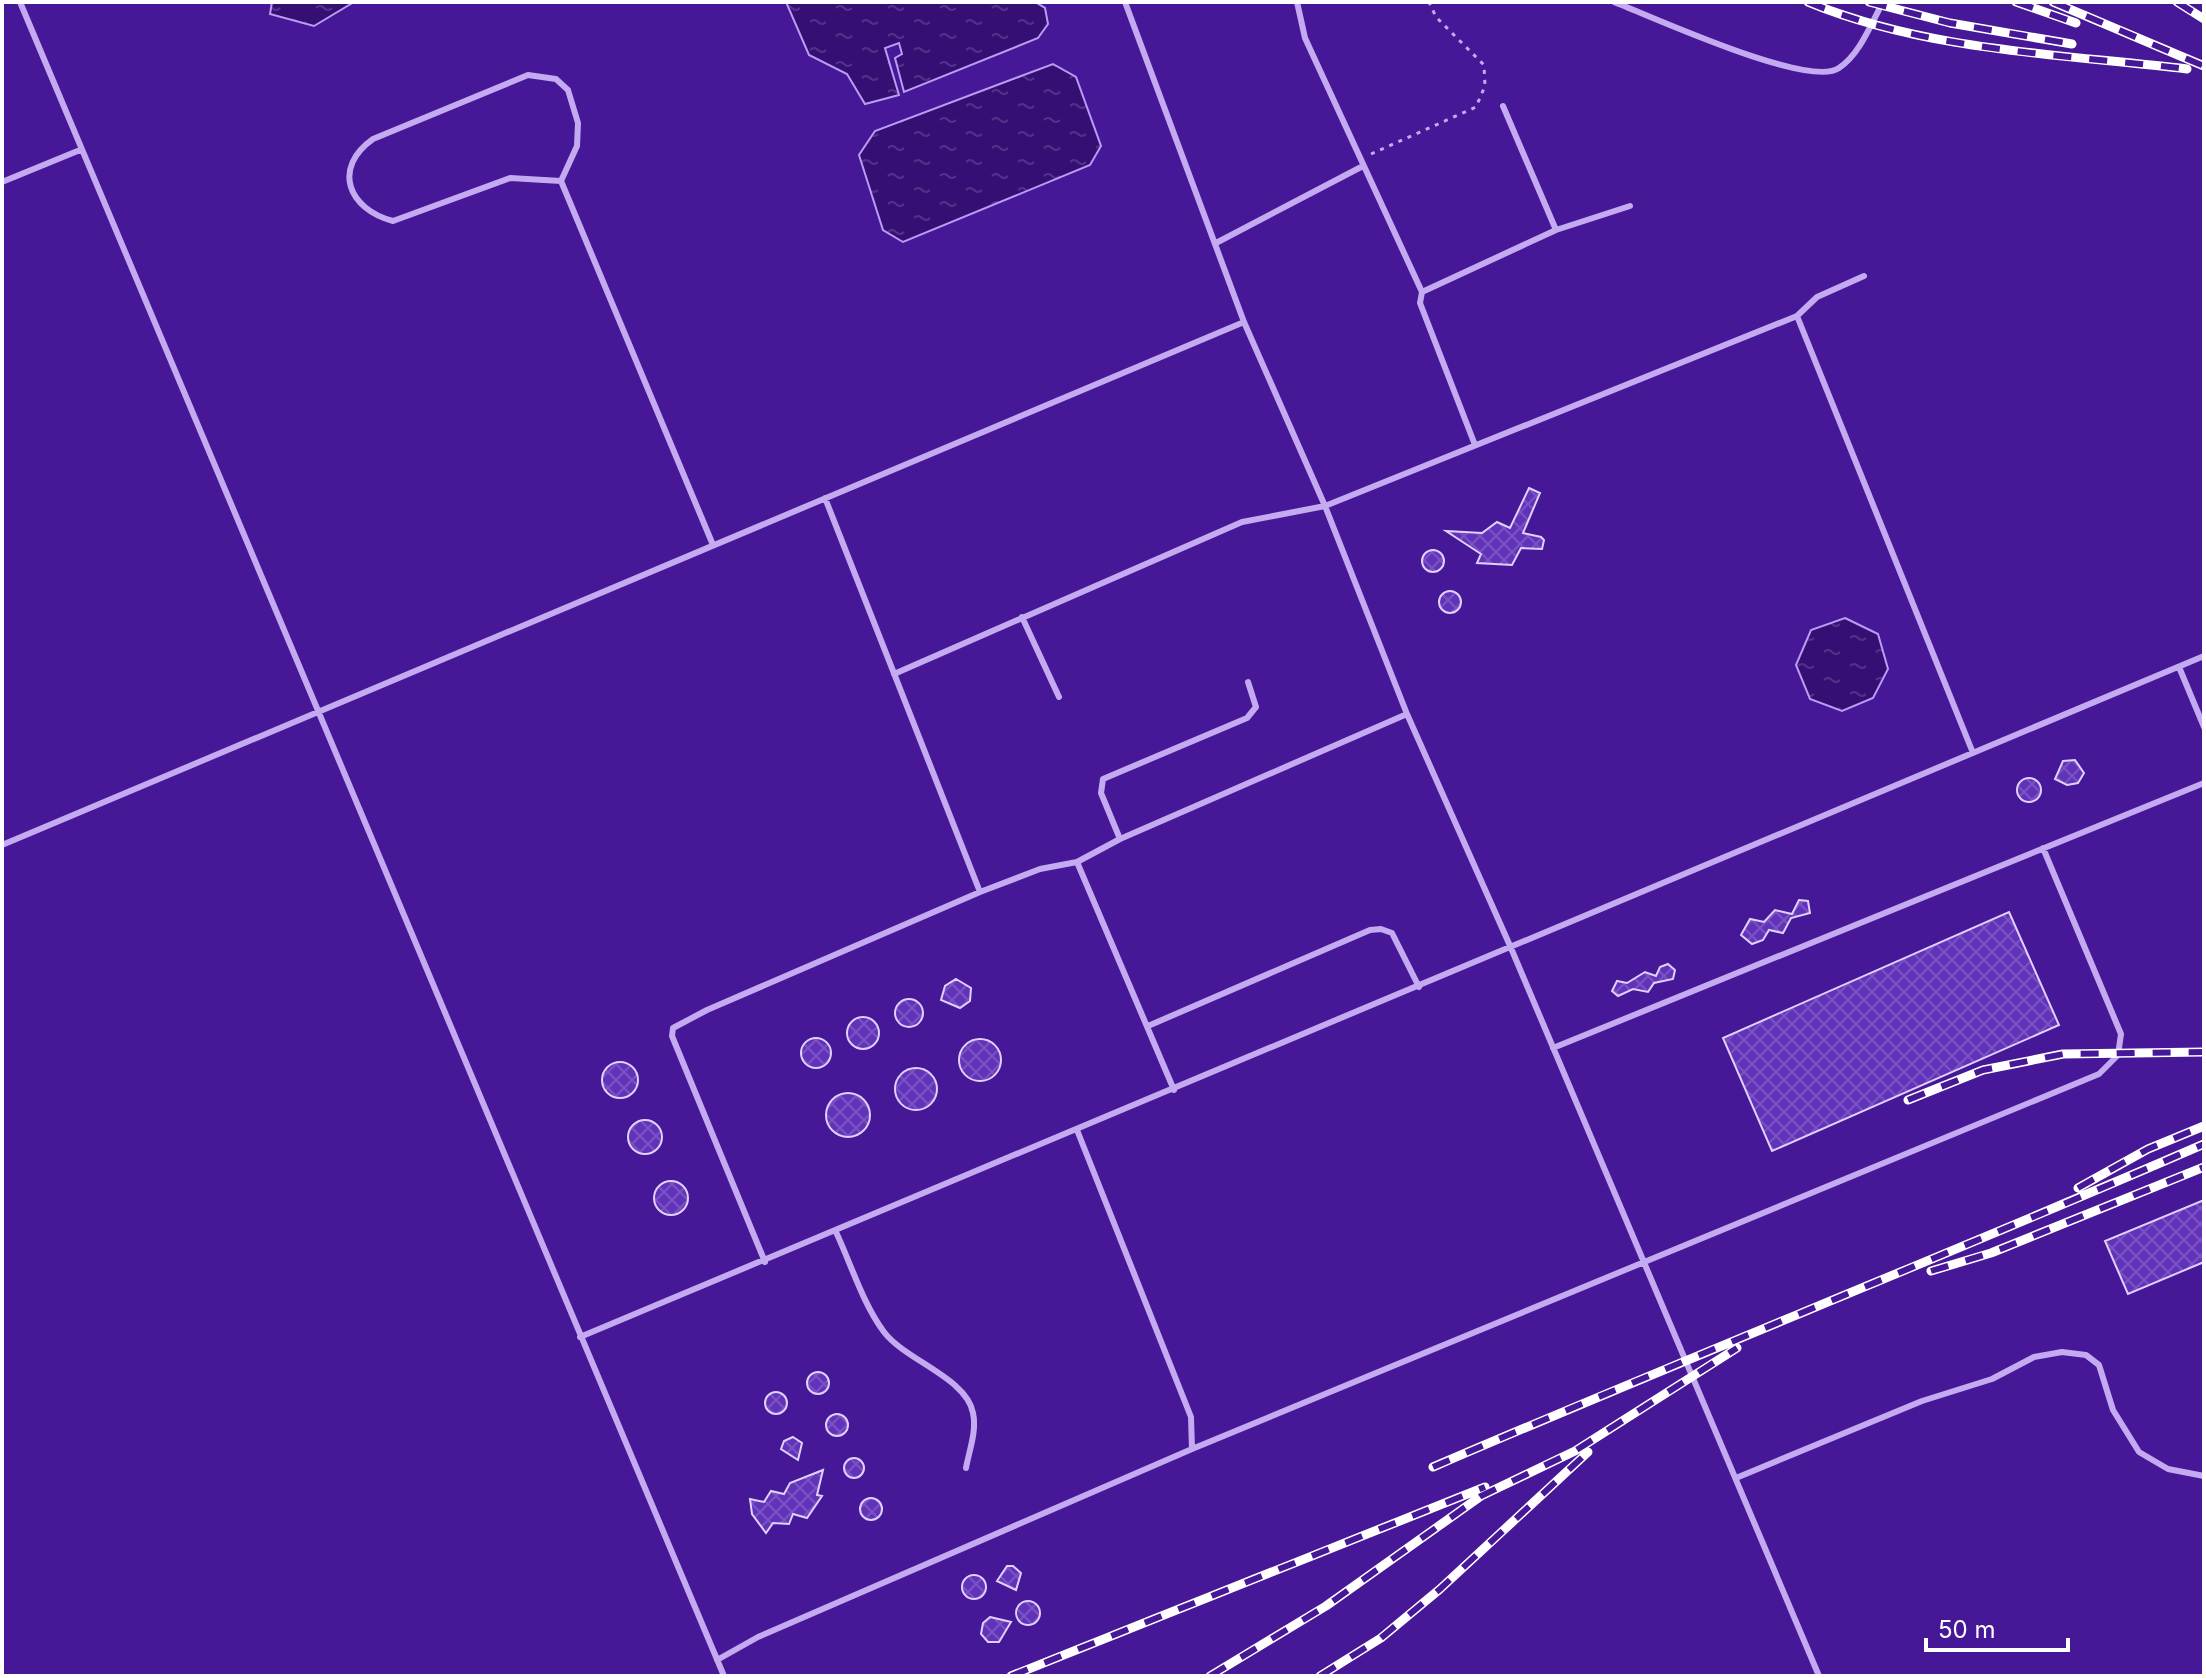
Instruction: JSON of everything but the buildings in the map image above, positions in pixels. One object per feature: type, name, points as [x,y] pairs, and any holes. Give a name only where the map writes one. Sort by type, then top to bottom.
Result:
[{"type":"lane","points":[[20,2],[724,1676]]},
{"type":"lane","points":[[1125,2],[1244,322],[1325,506],[1407,714],[1511,948],[1819,1676]]},
{"type":"lane","points":[[1297,2],[1305,38],[1422,292],[1420,303],[1475,445]]},
{"type":"lane","points":[[1614,2],[1783,68],[1816,75],[1838,70],[1855,53],[1883,2]]},
{"type":"lane","points":[[561,181],[510,178],[393,221],[371,212],[361,203],[352,191],[348,174],[349,163],[357,150],[373,139],[528,75],[556,79],[568,90],[578,123],[577,146],[561,181],[713,545]]},
{"type":"lane","points":[[1503,106],[1556,230]]},
{"type":"lane","points":[[2,182],[80,150]]},
{"type":"lane","points":[[1216,243],[1363,166]]},
{"type":"lane","points":[[1422,292],[1556,230],[1630,206]]},
{"type":"lane","points":[[894,674],[1242,522],[1325,506],[1797,316],[1817,297],[1864,276]]},
{"type":"lane","points":[[1797,316],[1973,753]]},
{"type":"lane","points":[[2,845],[1244,322]]},
{"type":"lane","points":[[825,498],[980,892]]},
{"type":"lane","points":[[1022,617],[1059,697]]},
{"type":"lane","points":[[580,1337],[2204,656]]},
{"type":"lane","points":[[2179,667],[2204,727]]},
{"type":"lane","points":[[1120,839],[1101,793],[1103,779],[1247,718],[1256,707],[1248,682]]},
{"type":"lane","points":[[765,1262],[672,1036],[673,1028],[707,1010],[980,892],[1040,869],[1077,862],[1120,839],[1407,714]]},
{"type":"lane","points":[[1553,1048],[2204,783]]},
{"type":"lane","points":[[717,1660],[758,1637],[1192,1449],[2099,1074],[2114,1061],[2122,1045],[2118,1026],[2043,848]]},
{"type":"lane","points":[[1077,862],[1174,1090]]},
{"type":"lane","points":[[1148,1026],[1370,930],[1381,929],[1392,933],[1419,987]]},
{"type":"lane","points":[[1077,1130],[1191,1417],[1192,1449]]},
{"type":"lane","points":[[836,1232],[884,1332],[957,1388],[968,1402],[973,1412],[973,1432],[966,1468]]},
{"type":"lane","points":[[1736,1478],[1922,1401],[1992,1379],[2034,1357],[2062,1352],[2086,1355],[2099,1365],[2113,1410],[2139,1452],[2168,1469],[2204,1476]]},
{"type":"path","points":[[1363,166],[1371,154],[1468,112],[1483,96],[1484,65],[1436,17],[1429,2]]},
{"type":"water","points":[[272,2],[354,2],[314,26],[270,14]]},
{"type":"water","points":[[786,2],[1035,2],[1045,8],[1048,24],[1038,38],[904,92],[895,58],[902,54],[899,43],[885,48],[899,95],[865,104],[847,74],[809,55]]},
{"type":"water","points":[[1053,64],[1076,77],[1101,146],[1090,165],[903,242],[883,230],[859,155],[875,131]]},
{"type":"water","points":[[1845,618],[1878,634],[1888,669],[1873,698],[1842,711],[1810,699],[1796,665],[1811,630]]},
{"type":"railway","points":[[1808,2],[1853,18],[1947,41],[2187,69]]},
{"type":"railway","points":[[1869,2],[1950,23],[2072,44]]},
{"type":"railway","points":[[2016,2],[2076,23]]},
{"type":"railway","points":[[2053,2],[2204,66]]},
{"type":"railway","points":[[2177,2],[2204,19]]},
{"type":"railway","points":[[1908,1100],[1983,1070],[2063,1054],[2204,1052]]},
{"type":"railway","points":[[2078,1188],[2148,1149],[2204,1126]]},
{"type":"railway","points":[[1433,1467],[2204,1144]]},
{"type":"railway","points":[[1931,1271],[1991,1253],[2204,1167]]},
{"type":"railway","points":[[1210,1676],[1326,1606],[1481,1496],[1575,1451],[1737,1348]]},
{"type":"railway","points":[[1320,1676],[1381,1638],[1440,1589],[1588,1452]]},
{"type":"railway","points":[[1011,1676],[1485,1487]]}]
